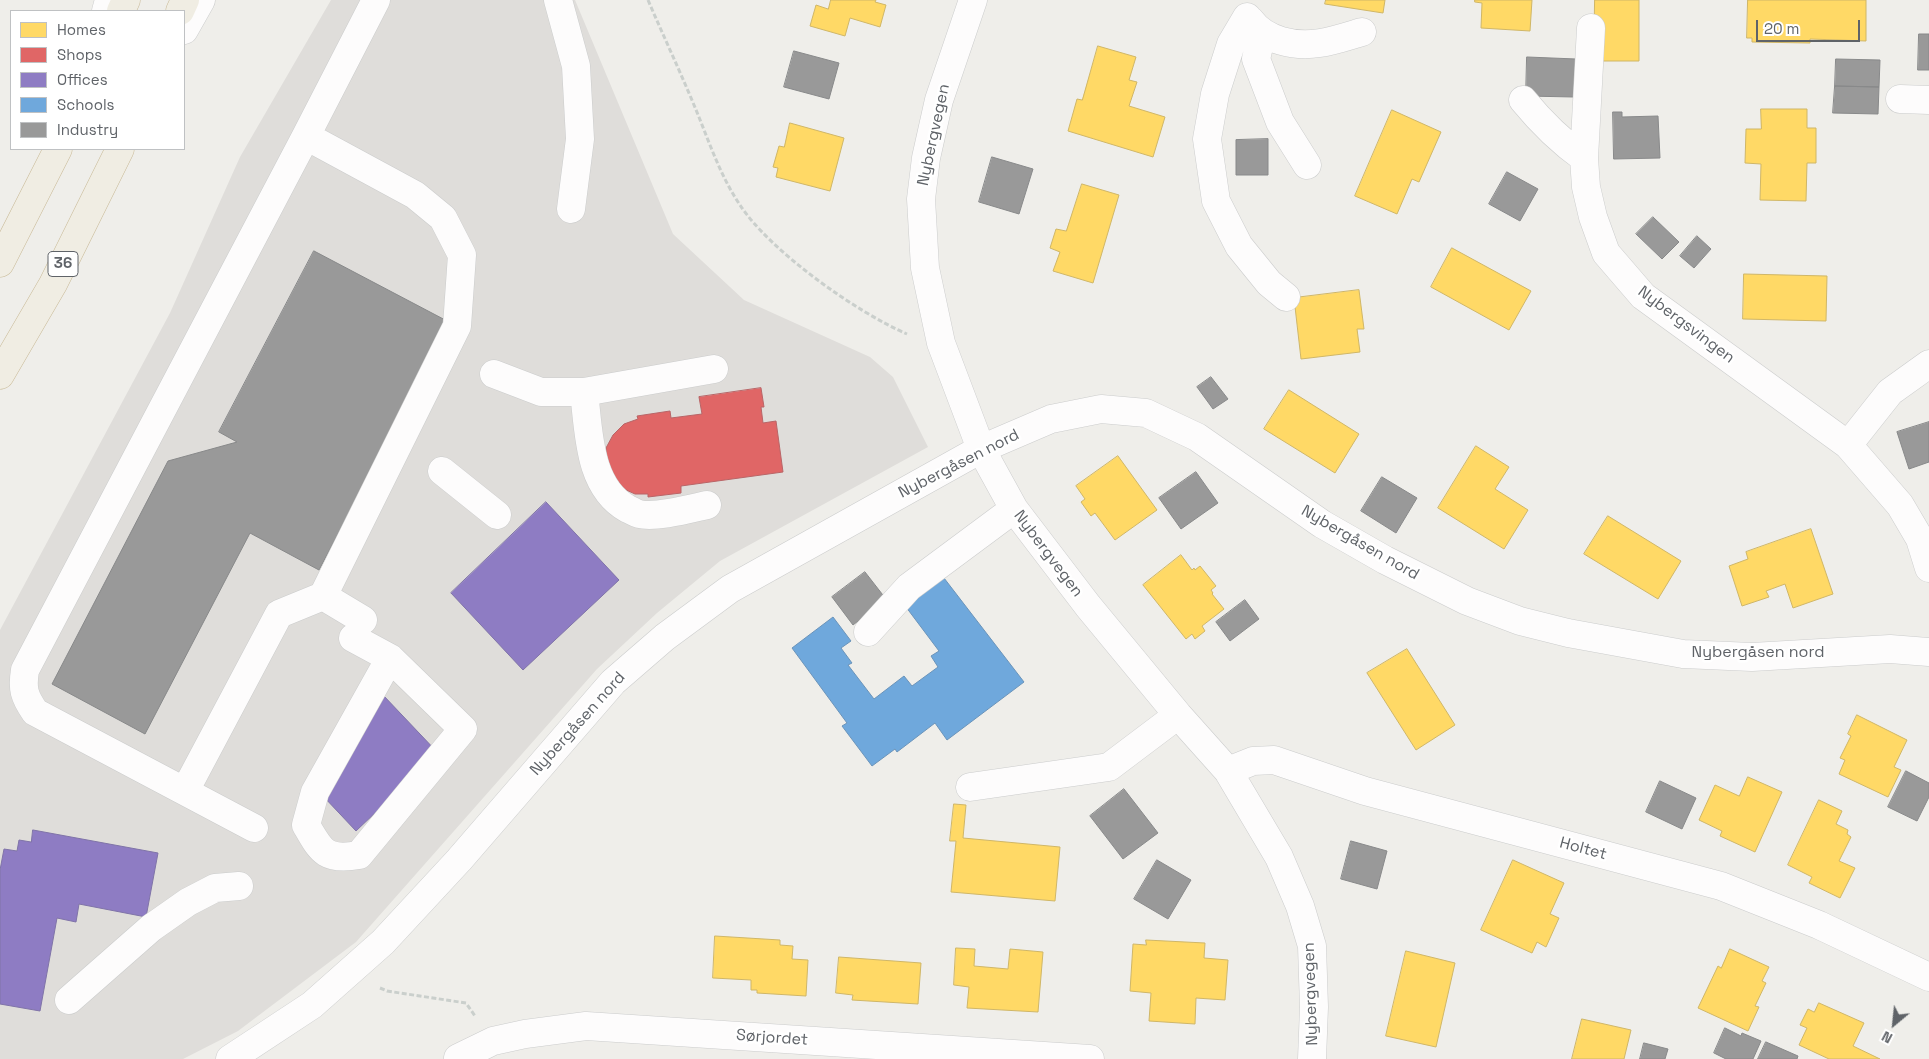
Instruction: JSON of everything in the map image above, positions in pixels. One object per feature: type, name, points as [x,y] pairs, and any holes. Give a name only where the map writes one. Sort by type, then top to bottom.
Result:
[{"type":"highway","points":[[0,263],[57,150]]},
{"type":"highway","name":"36","points":[[0,375],[53,284],[120,150]]},
{"type":"street","points":[[185,28],[201,0]]},
{"type":"street","points":[[254,828],[35,712],[26,700],[23,686],[25,670],[376,0]]},
{"type":"street","points":[[558,0],[576,66],[580,139],[571,209]]},
{"type":"street","name":"Nybergvegen","points":[[972,0],[939,100],[926,158],[921,199],[925,268],[941,343],[981,449],[1014,509],[1088,606],[1178,715],[1228,770],[1279,857],[1300,906],[1312,946],[1314,1007],[1312,1059]]},
{"type":"street","points":[[1251,17],[1284,42],[1319,44],[1362,32]]},
{"type":"street","points":[[1251,17],[1256,58],[1280,122],[1307,165]]},
{"type":"street","points":[[1251,17],[1231,44],[1215,94],[1207,139],[1216,201],[1239,246],[1269,284],[1286,297]]},
{"type":"street","name":"Nybergsvingen","points":[[1591,28],[1584,158],[1586,187],[1593,217],[1606,253],[1643,296],[1848,444],[1900,505],[1920,539],[1929,568]]},
{"type":"street","points":[[1900,99],[1929,100]]},
{"type":"street","points":[[1523,100],[1541,122],[1584,158]]},
{"type":"street","points":[[185,791],[279,614],[323,596],[457,326],[462,255],[443,218],[415,195],[306,136]]},
{"type":"street","points":[[1848,444],[1890,392],[1929,364]]},
{"type":"street","points":[[494,374],[541,392],[584,392],[714,369]]},
{"type":"street","points":[[584,392],[593,459],[607,492],[624,506],[639,514],[664,514],[707,505]]},
{"type":"street","name":"Nybergåsen nord","points":[[230,1059],[312,1005],[383,942],[453,867],[613,682],[665,637],[730,588],[981,449],[1051,419],[1101,409],[1146,413],[1197,437],[1322,524],[1385,560],[1467,601],[1520,621],[1568,633],[1683,654],[1752,657],[1890,649],[1929,652]]},
{"type":"street","points":[[442,471],[497,515]]},
{"type":"street","points":[[868,632],[909,587],[1014,509]]},
{"type":"street","points":[[323,596],[390,658],[463,729],[359,855],[342,858],[320,849],[306,824],[315,792],[390,658]]},
{"type":"street","points":[[970,787],[1109,767],[1178,715]]},
{"type":"street","name":"Holtet","points":[[1228,770],[1253,761],[1274,760],[1364,791],[1721,886],[1819,925],[1929,977]]},
{"type":"street","points":[[69,1000],[151,928],[188,902],[215,888],[239,886]]},
{"type":"street","name":"Sørjordet","points":[[458,1058],[493,1041],[525,1034],[586,1026],[1090,1059]]},
{"type":"path","points":[[648,0],[694,104],[711,149],[740,206],[766,235],[799,265],[855,305],[901,332],[920,340],[941,343]]},
{"type":"path","points":[[347,974],[387,991],[466,1003],[493,1041]]},
{"type":"shaded area","points":[[331,0],[575,0],[673,234],[744,300],[870,357],[893,377],[928,447],[720,561],[657,613],[597,669],[356,942],[238,1031],[183,1059],[0,1059],[0,630],[170,313],[240,157]]},
{"type":"building: Homes","points":[[831,0],[876,0],[875,2],[886,5],[880,27],[850,18],[845,36],[810,26],[816,5],[828,9]]},
{"type":"building: Homes","points":[[1326,0],[1385,0],[1383,13],[1325,4]]},
{"type":"building: Homes","points":[[1475,0],[1532,0],[1530,31],[1481,28],[1482,3],[1475,2]]},
{"type":"building: Homes","points":[[1595,0],[1639,0],[1639,61],[1594,61]]},
{"type":"building: Homes","points":[[1748,0],[1866,0],[1866,41],[1810,39],[1810,43],[1752,42],[1752,38],[1747,38]]},
{"type":"building: Homes","points":[[1098,46],[1136,57],[1129,80],[1137,82],[1129,106],[1165,117],[1153,157],[1068,131],[1077,99],[1082,100]]},
{"type":"building: Homes","points":[[1761,109],[1807,109],[1807,128],[1816,128],[1816,163],[1807,163],[1806,201],[1760,200],[1761,164],[1745,163],[1746,129],[1761,129]]},
{"type":"building: Homes","points":[[1392,110],[1441,132],[1419,182],[1412,179],[1397,214],[1355,196]]},
{"type":"building: Homes","points":[[790,123],[844,138],[830,191],[776,177],[778,168],[773,167],[779,146],[784,147]]},
{"type":"building: Homes","points":[[1082,184],[1119,195],[1093,283],[1053,271],[1060,252],[1050,248],[1056,229],[1066,231]]},
{"type":"building: Homes","points":[[1452,248],[1531,291],[1509,330],[1431,287]]},
{"type":"building: Homes","points":[[1744,274],[1827,276],[1826,321],[1743,319]]},
{"type":"building: Homes","points":[[1359,290],[1364,329],[1357,329],[1360,352],[1301,359],[1294,298]]},
{"type":"building: Homes","points":[[1289,390],[1359,434],[1335,473],[1264,429]]},
{"type":"building: Homes","points":[[1476,446],[1509,467],[1495,489],[1528,510],[1504,549],[1438,508]]},
{"type":"building: Homes","points":[[1118,456],[1157,510],[1115,540],[1095,513],[1091,516],[1081,502],[1085,499],[1076,486]]},
{"type":"building: Homes","points":[[1608,516],[1681,561],[1658,599],[1584,554]]},
{"type":"building: Homes","points":[[1811,529],[1833,594],[1793,608],[1785,584],[1766,591],[1769,597],[1742,606],[1729,566],[1748,559],[1746,552]]},
{"type":"building: Homes","points":[[1181,555],[1192,570],[1200,566],[1216,586],[1211,590],[1212,594],[1224,609],[1202,626],[1205,631],[1195,639],[1192,634],[1186,639],[1143,585]]},
{"type":"building: Homes","points":[[1407,649],[1455,725],[1416,750],[1367,673]]},
{"type":"building: Homes","points":[[1857,715],[1907,740],[1894,767],[1901,770],[1888,797],[1839,774],[1845,760],[1840,758],[1851,736],[1848,734]]},
{"type":"building: Homes","points":[[1748,777],[1782,792],[1755,852],[1720,836],[1722,831],[1699,820],[1715,785],[1739,796]]},
{"type":"building: Homes","points":[[1819,800],[1842,811],[1836,824],[1848,830],[1847,834],[1851,837],[1839,861],[1855,868],[1840,898],[1809,883],[1812,877],[1788,865]]},
{"type":"building: Homes","points":[[954,804],[966,805],[963,838],[1060,847],[1055,901],[951,892],[956,841],[950,841]]},
{"type":"building: Homes","points":[[1513,860],[1564,883],[1550,914],[1559,918],[1546,947],[1537,942],[1532,953],[1481,930]]},
{"type":"building: Homes","points":[[715,936],[780,940],[780,945],[793,946],[792,959],[808,960],[806,996],[757,993],[757,990],[751,990],[751,980],[713,978]]},
{"type":"building: Homes","points":[[1146,940],[1205,943],[1204,958],[1228,960],[1225,1000],[1196,998],[1195,1024],[1149,1021],[1151,993],[1130,991],[1133,944],[1146,945]]},
{"type":"building: Homes","points":[[956,948],[975,949],[974,966],[1008,969],[1010,949],[1043,952],[1038,1012],[967,1008],[969,987],[954,985]]},
{"type":"building: Homes","points":[[1730,949],[1769,967],[1762,981],[1766,983],[1755,1006],[1759,1007],[1748,1031],[1698,1008],[1718,966],[1721,968]]},
{"type":"building: Homes","points":[[1406,951],[1455,963],[1436,1047],[1386,1036]]},
{"type":"building: Homes","points":[[839,957],[921,963],[918,1004],[852,1000],[853,995],[836,993]]},
{"type":"building: Homes","points":[[1819,1003],[1864,1023],[1853,1046],[1880,1059],[1829,1059],[1799,1045],[1807,1028],[1800,1025],[1808,1009],[1814,1012]]},
{"type":"building: Homes","points":[[1582,1019],[1631,1030],[1624,1059],[1572,1059]]},
{"type":"building: Shops","points":[[761,388],[764,407],[761,407],[763,423],[776,421],[783,472],[681,486],[681,493],[648,497],[648,494],[635,494],[624,489],[607,468],[606,448],[613,435],[624,424],[638,419],[637,416],[670,411],[671,418],[702,414],[699,397]]},
{"type":"building: Offices","points":[[546,502],[619,580],[523,670],[451,593]]},
{"type":"building: Offices","points":[[383,695],[438,753],[356,831],[323,796],[336,783],[331,778]]},
{"type":"building: Offices","points":[[33,830],[158,853],[146,917],[79,904],[76,922],[57,918],[40,1011],[0,1004],[0,870],[4,849],[17,851],[19,840],[31,842]]},
{"type":"building: Schools","points":[[944,578],[1024,682],[947,740],[935,723],[897,752],[895,749],[872,766],[842,726],[847,723],[792,648],[833,617],[851,641],[841,648],[852,663],[848,665],[874,699],[904,676],[912,686],[938,667],[931,656],[939,651],[906,607]]},
{"type":"building: Industry","points":[[1919,34],[1929,34],[1929,70],[1918,70]]},
{"type":"building: Industry","points":[[794,51],[839,63],[829,99],[784,87]]},
{"type":"building: Industry","points":[[1527,57],[1576,59],[1574,97],[1526,96]]},
{"type":"building: Industry","points":[[1836,59],[1880,60],[1879,87],[1835,86]]},
{"type":"building: Industry","points":[[1835,86],[1879,87],[1878,114],[1833,113]]},
{"type":"building: Industry","points":[[1613,112],[1622,112],[1622,117],[1658,116],[1660,158],[1614,159]]},
{"type":"building: Industry","points":[[1268,139],[1268,175],[1236,175],[1236,140]]},
{"type":"building: Industry","points":[[992,157],[1033,169],[1019,214],[979,202]]},
{"type":"building: Industry","points":[[1507,172],[1538,189],[1520,221],[1489,204]]},
{"type":"building: Industry","points":[[1653,217],[1679,242],[1662,259],[1636,234]]},
{"type":"building: Industry","points":[[1697,236],[1711,249],[1694,268],[1680,256]]},
{"type":"building: Industry","points":[[314,251],[449,322],[319,570],[250,533],[145,734],[52,684],[168,461],[237,442],[219,432]]},
{"type":"building: Industry","points":[[1211,377],[1228,399],[1213,409],[1197,387]]},
{"type":"building: Industry","points":[[1929,422],[1929,462],[1909,469],[1897,432]]},
{"type":"building: Industry","points":[[1196,472],[1218,503],[1181,529],[1159,498]]},
{"type":"building: Industry","points":[[1382,477],[1417,498],[1396,533],[1361,511]]},
{"type":"building: Industry","points":[[865,572],[886,599],[853,625],[832,597]]},
{"type":"building: Industry","points":[[1245,600],[1259,619],[1230,641],[1216,622]]},
{"type":"building: Industry","points":[[1906,771],[1929,783],[1929,797],[1917,821],[1888,807]]},
{"type":"building: Industry","points":[[1660,781],[1696,798],[1682,829],[1646,812]]},
{"type":"building: Industry","points":[[1124,789],[1158,833],[1123,859],[1090,816]]},
{"type":"building: Industry","points":[[1351,841],[1387,851],[1377,889],[1341,879]]},
{"type":"building: Industry","points":[[1157,860],[1191,880],[1168,919],[1134,899]]},
{"type":"building: Industry","points":[[1725,1028],[1741,1036],[1742,1033],[1761,1041],[1753,1059],[1726,1059],[1714,1053]]},
{"type":"building: Industry","points":[[1766,1042],[1798,1056],[1797,1059],[1758,1059]]},
{"type":"building: Industry","points":[[1644,1043],[1668,1049],[1665,1059],[1640,1059]]}]
